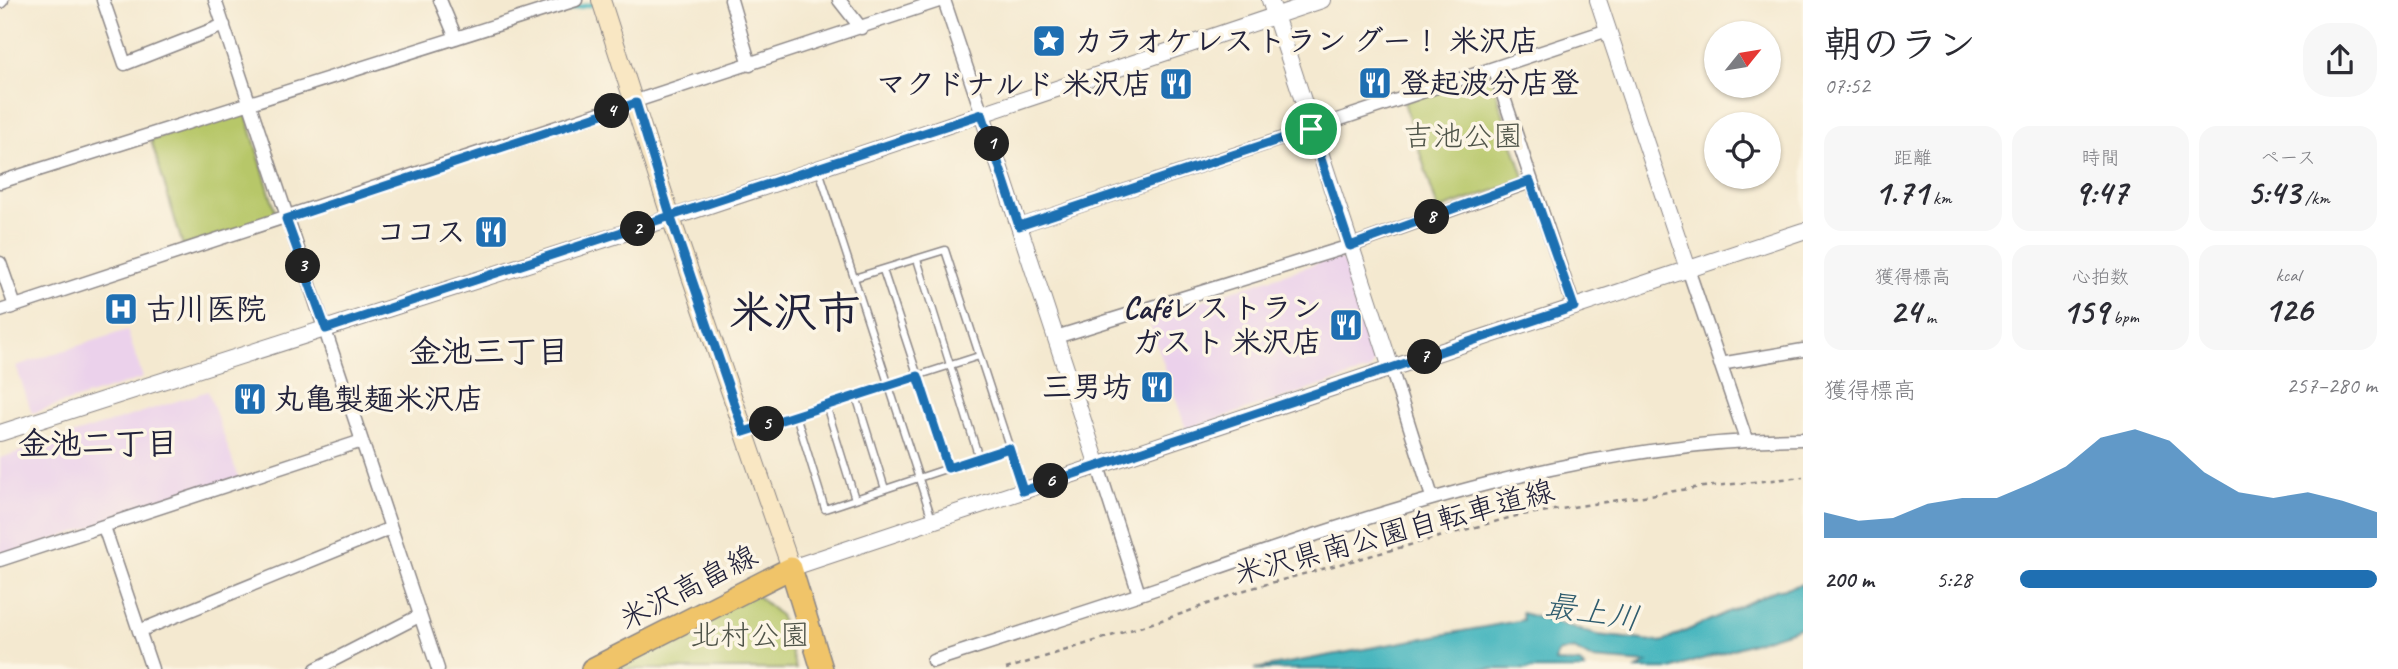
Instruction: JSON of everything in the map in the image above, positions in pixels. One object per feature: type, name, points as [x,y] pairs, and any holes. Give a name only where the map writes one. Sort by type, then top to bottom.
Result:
[{"type":"main road","points":[[601,0],[671,218],[792,568]]},
{"type":"main road","name":"米沢高畠線","points":[[592,669],[792,568],[822,669]]},
{"type":"street","points":[[103,0],[125,64],[224,25]]},
{"type":"street","points":[[215,0],[438,669]]},
{"type":"street","points":[[440,0],[456,38]]},
{"type":"street","points":[[0,182],[576,0]]},
{"type":"street","points":[[731,0],[750,65]]},
{"type":"street","points":[[839,0],[861,27]]},
{"type":"street","points":[[0,311],[286,219],[943,0],[1139,594]]},
{"type":"street","points":[[1270,0],[1432,497]]},
{"type":"street","points":[[0,433],[671,218],[1322,0]]},
{"type":"street","points":[[1598,0],[1746,439]]},
{"type":"street","points":[[1019,226],[1608,30]]},
{"type":"street","points":[[1494,68],[1574,307]]},
{"type":"street","points":[[1056,337],[1350,246],[1530,181]]},
{"type":"street","points":[[792,568],[1803,231]]},
{"type":"street","points":[[0,263],[15,306]]},
{"type":"street","points":[[1720,364],[1803,350]]},
{"type":"street","points":[[933,661],[1432,497],[1525,475],[1674,448],[1746,439],[1803,439]]},
{"type":"street","points":[[0,560],[362,441]]},
{"type":"street","points":[[104,527],[152,669]]},
{"type":"street","points":[[139,631],[391,528]]},
{"type":"street","points":[[316,669],[419,616]]},
{"type":"lane","points":[[819,169],[933,521]]},
{"type":"lane","points":[[854,278],[945,250],[1023,491]]},
{"type":"lane","points":[[917,259],[979,458]]},
{"type":"lane","points":[[883,270],[948,468]]},
{"type":"lane","points":[[744,432],[979,356]]},
{"type":"lane","points":[[856,396],[885,489]]},
{"type":"lane","points":[[826,405],[855,499]]},
{"type":"lane","points":[[796,415],[825,509],[1009,448]]},
{"type":"path","name":"米沢県南公園自転車道線","points":[[1006,669],[1184,613],[1245,590],[1516,516],[1694,488],[1803,477]]},
{"type":"shaded area","points":[[1337,257],[1345,263],[1376,358],[1370,370],[1186,429],[1148,318]]},
{"type":"shaded area","points":[[127,330],[143,378],[32,413],[16,366]]},
{"type":"shaded area","points":[[208,391],[239,479],[0,557],[0,458]]},
{"type":"green space","name":"吉池公園","points":[[1490,74],[1525,180],[1438,210],[1404,102]]},
{"type":"green space","points":[[245,110],[277,217],[183,246],[151,140]]},
{"type":"green space","name":"北村公園","points":[[754,593],[780,615],[796,669],[608,669]]},
{"type":"water","points":[[1803,584],[1803,627],[1671,669],[1637,669],[1647,663],[1592,659],[1574,649],[1557,653],[1555,662],[1580,663],[1585,669],[1255,669],[1523,620],[1522,613],[1597,635],[1662,642],[1776,590]]},
{"type":"waterway","points":[[558,12],[597,3]]},
{"type":"place","name":"カラオケレストラン グー！ 米沢店","points":[[1049,41]]},
{"type":"place","name":"登起波分店登","points":[[1375,83]]},
{"type":"place","name":"マクドナルド 米沢店","points":[[1176,84]]},
{"type":"place","name":"ココス","points":[[491,232]]},
{"type":"place","name":"古川医院","points":[[121,309]]},
{"type":"place","name":"Caféレストラン ガスト 米沢店","points":[[1346,325]]},
{"type":"place","name":"三男坊","points":[[1157,387]]},
{"type":"place","name":"丸亀製麺米沢店","points":[[250,399]]},
{"type":"district","name":"米沢市","points":[[795,312]]},
{"type":"district","name":"金池三丁目","points":[[489,351]]},
{"type":"district","name":"金池二丁目","points":[[98,443]]},
{"type":"route","points":[[1311,129],[1019,226],[982,114],[671,218],[326,329],[286,219],[636,103],[671,218],[744,432],[918,376],[948,468],[1009,448],[1023,491],[1574,307],[1530,181],[1350,246],[1311,129]]},
{"type":"water label","name":"最上川","points":[[1592,612]]}]
